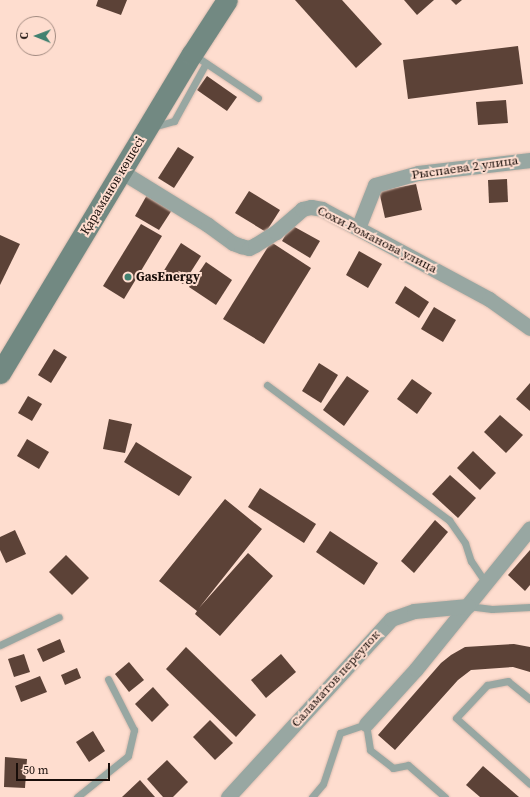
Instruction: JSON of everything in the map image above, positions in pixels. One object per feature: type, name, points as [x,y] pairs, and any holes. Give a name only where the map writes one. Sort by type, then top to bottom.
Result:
[{"type":"main road","name":"Қараманов көшесі","points":[[0,373],[148,129],[199,59],[223,2]]},
{"type":"street","name":"Рыспаева 2 улица","points":[[358,228],[375,185],[418,173],[530,160]]},
{"type":"street","name":"Сохи Романова улица","points":[[122,172],[233,243],[249,248],[276,232],[298,212],[311,206],[322,209],[489,299],[530,328]]},
{"type":"street","points":[[366,724],[416,669],[530,528]]},
{"type":"street","name":"Саламатов переулок","points":[[228,797],[391,620],[414,611],[468,606]]},
{"type":"lane","points":[[199,59],[258,98]]},
{"type":"lane","points":[[268,385],[449,520],[465,543],[472,560],[486,584]]},
{"type":"lane","points":[[468,606],[492,609],[530,607]]},
{"type":"lane","points":[[0,645],[59,617]]},
{"type":"lane","points":[[77,797],[128,756],[134,730],[108,679]]},
{"type":"lane","points":[[530,699],[508,681],[487,685],[456,718],[530,784]]},
{"type":"lane","points":[[312,797],[322,784],[340,733],[366,724],[370,750],[393,768],[408,765],[445,797]]},
{"type":"building","points":[[98,0],[127,0],[121,15],[96,6]]},
{"type":"building","points":[[295,0],[342,0],[382,44],[356,68]]},
{"type":"building","points":[[404,0],[434,0],[417,15]]},
{"type":"building","points":[[451,0],[462,0],[456,5]]},
{"type":"building","points":[[518,46],[523,84],[408,99],[403,60]]},
{"type":"building","points":[[207,76],[237,97],[227,111],[197,90]]},
{"type":"building","points":[[506,100],[508,123],[478,125],[476,102]]},
{"type":"building","points":[[178,147],[194,157],[174,188],[158,178]]},
{"type":"building","points":[[507,179],[508,202],[489,203],[488,180]]},
{"type":"building","points":[[416,184],[422,210],[385,218],[379,191]]},
{"type":"building","points":[[249,191],[280,210],[266,232],[235,213]]},
{"type":"building","points":[[147,195],[172,210],[159,230],[135,216]]},
{"type":"building","points":[[141,224],[162,236],[124,299],[103,286]]},
{"type":"building","points":[[291,225],[320,241],[310,258],[282,241]]},
{"type":"building","points":[[0,235],[20,244],[0,285]]},
{"type":"building","points":[[271,242],[311,268],[264,344],[223,319]]},
{"type":"building","points":[[181,243],[201,256],[183,284],[163,272]]},
{"type":"building","points":[[359,251],[382,264],[368,288],[346,275]]},
{"type":"building","points":[[206,262],[232,280],[216,305],[189,287]]},
{"type":"building","points":[[405,286],[429,302],[419,318],[395,303]]},
{"type":"building","points":[[434,307],[456,320],[443,342],[421,329]]},
{"type":"building","points":[[54,349],[67,357],[51,383],[38,375]]},
{"type":"building","points":[[319,363],[338,375],[321,403],[302,391]]},
{"type":"building","points":[[347,376],[369,391],[344,426],[323,410]]},
{"type":"building","points":[[412,379],[432,393],[417,414],[397,399]]},
{"type":"building","points":[[530,383],[530,411],[516,399]]},
{"type":"building","points":[[28,396],[42,404],[32,421],[18,413]]},
{"type":"building","points":[[500,415],[523,435],[506,453],[484,432]]},
{"type":"building","points":[[109,419],[132,424],[125,453],[103,449]]},
{"type":"building","points":[[27,439],[49,452],[39,469],[17,456]]},
{"type":"building","points":[[136,442],[192,477],[179,496],[124,462]]},
{"type":"building","points":[[473,451],[496,473],[480,490],[457,468]]},
{"type":"building","points":[[450,475],[476,498],[458,518],[432,494]]},
{"type":"building","points":[[260,488],[316,524],[304,543],[248,507]]},
{"type":"building","points":[[225,499],[262,529],[199,608],[248,553],[273,576],[220,636],[195,614],[197,611],[159,581]]},
{"type":"building","points":[[435,520],[448,532],[414,573],[401,561]]},
{"type":"building","points":[[15,530],[26,554],[6,563],[0,550],[0,537]]},
{"type":"building","points":[[330,531],[378,563],[364,585],[316,552]]},
{"type":"building","points":[[530,550],[530,585],[525,591],[508,575]]},
{"type":"building","points":[[66,555],[89,578],[72,595],[49,572]]},
{"type":"building","points":[[60,639],[65,652],[43,662],[37,649]]},
{"type":"building","points":[[514,644],[530,647],[530,672],[513,667],[471,670],[458,680],[395,750],[378,735],[441,663],[451,655],[465,647]]},
{"type":"building","points":[[186,647],[256,715],[236,737],[166,669]]},
{"type":"building","points":[[24,654],[30,672],[14,677],[8,659]]},
{"type":"building","points":[[281,654],[296,672],[266,698],[251,680]]},
{"type":"building","points":[[129,662],[144,680],[129,692],[115,674]]},
{"type":"building","points":[[77,668],[81,678],[65,685],[61,675]]},
{"type":"building","points":[[40,676],[47,692],[21,702],[15,686]]},
{"type":"building","points":[[153,687],[169,705],[152,722],[135,704]]},
{"type":"building","points":[[210,720],[233,743],[215,760],[193,737]]},
{"type":"building","points":[[93,731],[105,751],[89,762],[76,742]]},
{"type":"building","points":[[5,757],[27,759],[25,788],[4,787]]},
{"type":"building","points":[[167,760],[188,782],[173,797],[163,797],[147,779]]},
{"type":"building","points":[[483,766],[519,797],[480,797],[466,785]]},
{"type":"building","points":[[140,780],[155,797],[122,797]]},
{"type":"place","name":"GasEnergy","points":[[128,277]]}]
